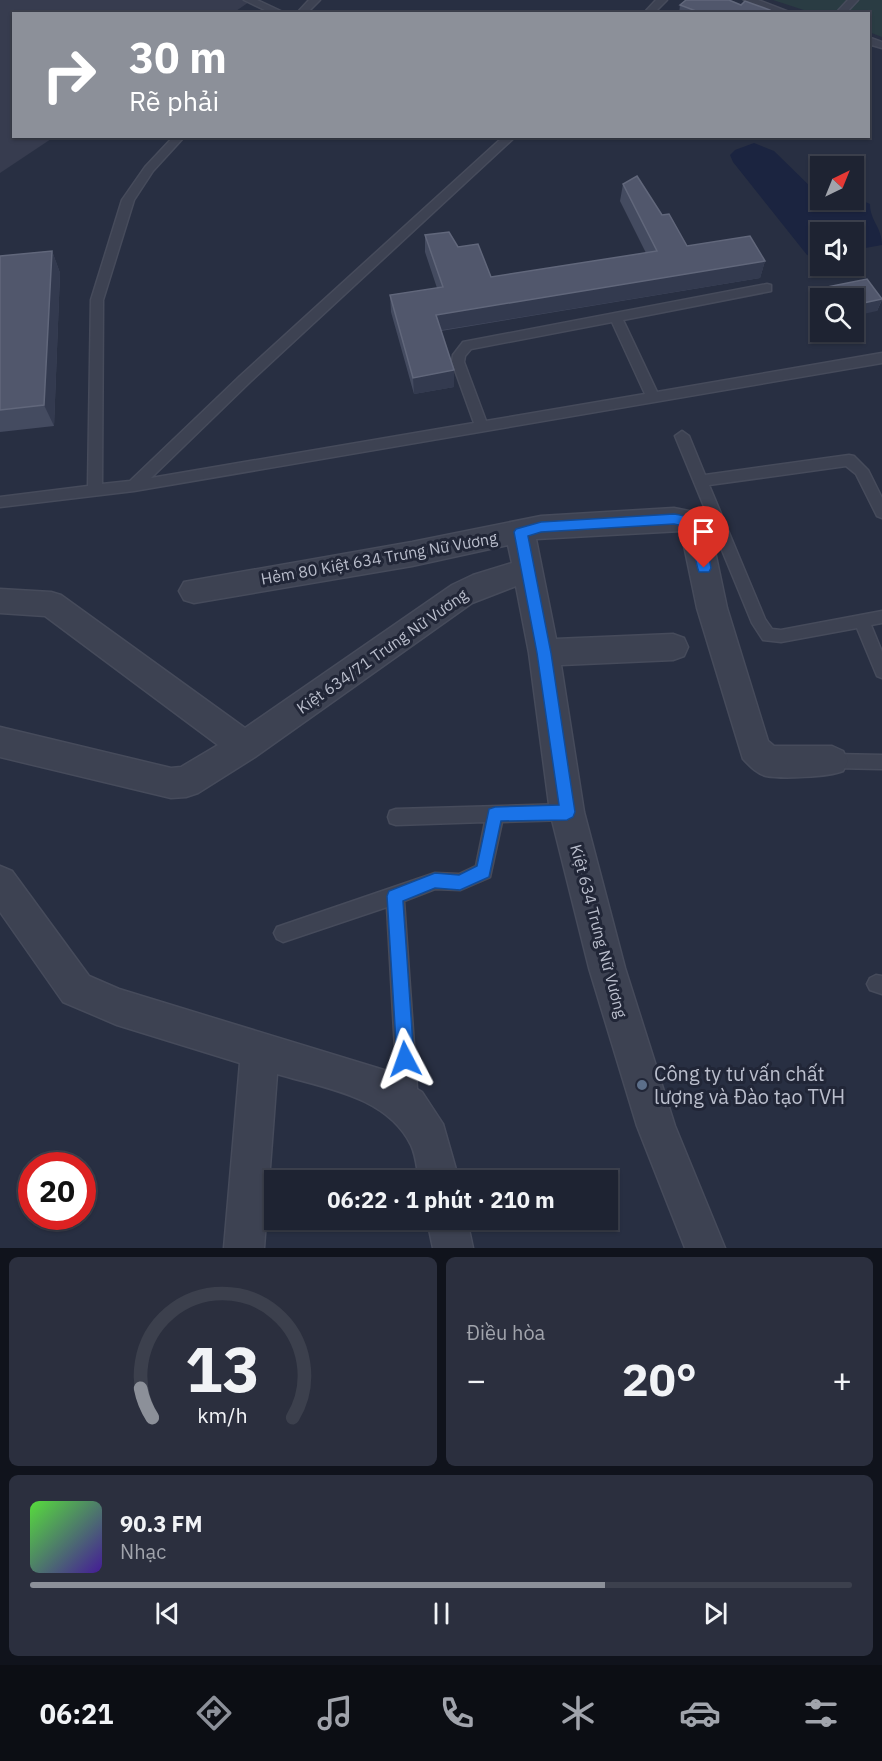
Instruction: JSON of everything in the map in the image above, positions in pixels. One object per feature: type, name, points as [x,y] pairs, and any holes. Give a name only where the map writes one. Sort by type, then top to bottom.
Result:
[{"type":"street","name":"Hẻm 80 Kiệt 634 Trưng Nữ Vương","points":[[194,591],[541,527],[674,519],[688,521],[696,528],[712,608],[757,754],[767,761],[832,761]]},
{"type":"street","name":"Kiệt 634 Trưng Nữ Vương","points":[[520,532],[544,653],[567,812],[607,968],[656,1126],[705,1248]]},
{"type":"street","name":"Kiệt 634/71 Trưng Nữ Vương","points":[[0,742],[171,783],[186,782],[244,747],[462,594],[483,584],[528,570]]},
{"type":"street","points":[[0,602],[51,604],[203,714],[244,747]]},
{"type":"street","points":[[544,653],[673,647]]},
{"type":"street","points":[[0,883],[76,989],[117,1007],[371,1083],[408,1106],[429,1138],[437,1170]]},
{"type":"street","points":[[244,1248],[260,1051]]},
{"type":"street","points":[[449,1230],[453,1248]]},
{"type":"lane","points":[[249,0],[278,12]]},
{"type":"lane","points":[[302,12],[315,0]]},
{"type":"lane","points":[[649,12],[662,0]]},
{"type":"lane","points":[[841,12],[853,0]]},
{"type":"lane","points":[[753,1],[776,12]]},
{"type":"lane","points":[[95,491],[97,300],[128,200],[149,169],[178,138]]},
{"type":"lane","points":[[134,486],[245,379],[509,138]]},
{"type":"lane","points":[[482,427],[458,362],[459,355],[467,345],[767,288]]},
{"type":"lane","points":[[616,317],[652,397]]},
{"type":"lane","points":[[0,502],[134,486],[882,358]]},
{"type":"lane","points":[[682,436],[759,623],[768,635],[781,636],[882,617]]},
{"type":"lane","points":[[699,481],[849,460],[861,470],[882,512]]},
{"type":"lane","points":[[861,620],[882,671]]},
{"type":"lane","points":[[832,761],[882,762]]},
{"type":"lane","points":[[396,817],[567,812]]},
{"type":"lane","points":[[283,933],[395,896],[435,880],[460,882],[484,871],[495,814]]},
{"type":"lane","points":[[395,896],[408,1106]]},
{"type":"shaded area","points":[[0,0],[252,0],[234,12],[12,12],[12,138],[52,138],[0,173]]},
{"type":"shaded area","points":[[773,0],[882,0],[882,37],[870,32],[870,12],[810,12]]},
{"type":"shaded area","points":[[754,143],[774,151],[810,186],[810,210],[864,210],[864,201],[870,204],[882,245],[864,248],[864,222],[810,222],[810,255],[807,255],[733,162],[730,155],[735,150]]},
{"type":"building","points":[[686,0],[729,0],[741,5],[745,1],[770,10],[768,12],[699,12],[680,5]]},
{"type":"building","points":[[637,176],[662,215],[669,214],[687,246],[750,236],[765,261],[436,315],[454,370],[413,378],[390,295],[443,287],[425,235],[449,232],[458,247],[478,244],[491,277],[657,251],[623,184]]},
{"type":"building","points":[[52,251],[44,405],[0,410],[0,256]]},
{"type":"building","points":[[867,279],[882,299],[864,303],[864,288],[822,288]]},
{"type":"place","name":"Công ty tư vấn chất lượng và Đào tạo TVH","points":[[642,1085]]},
{"type":"route","points":[[405,1059],[395,896],[435,880],[460,882],[484,871],[495,814],[567,812],[544,653],[520,532],[541,527],[674,519],[688,521],[696,528],[704,568]]}]
